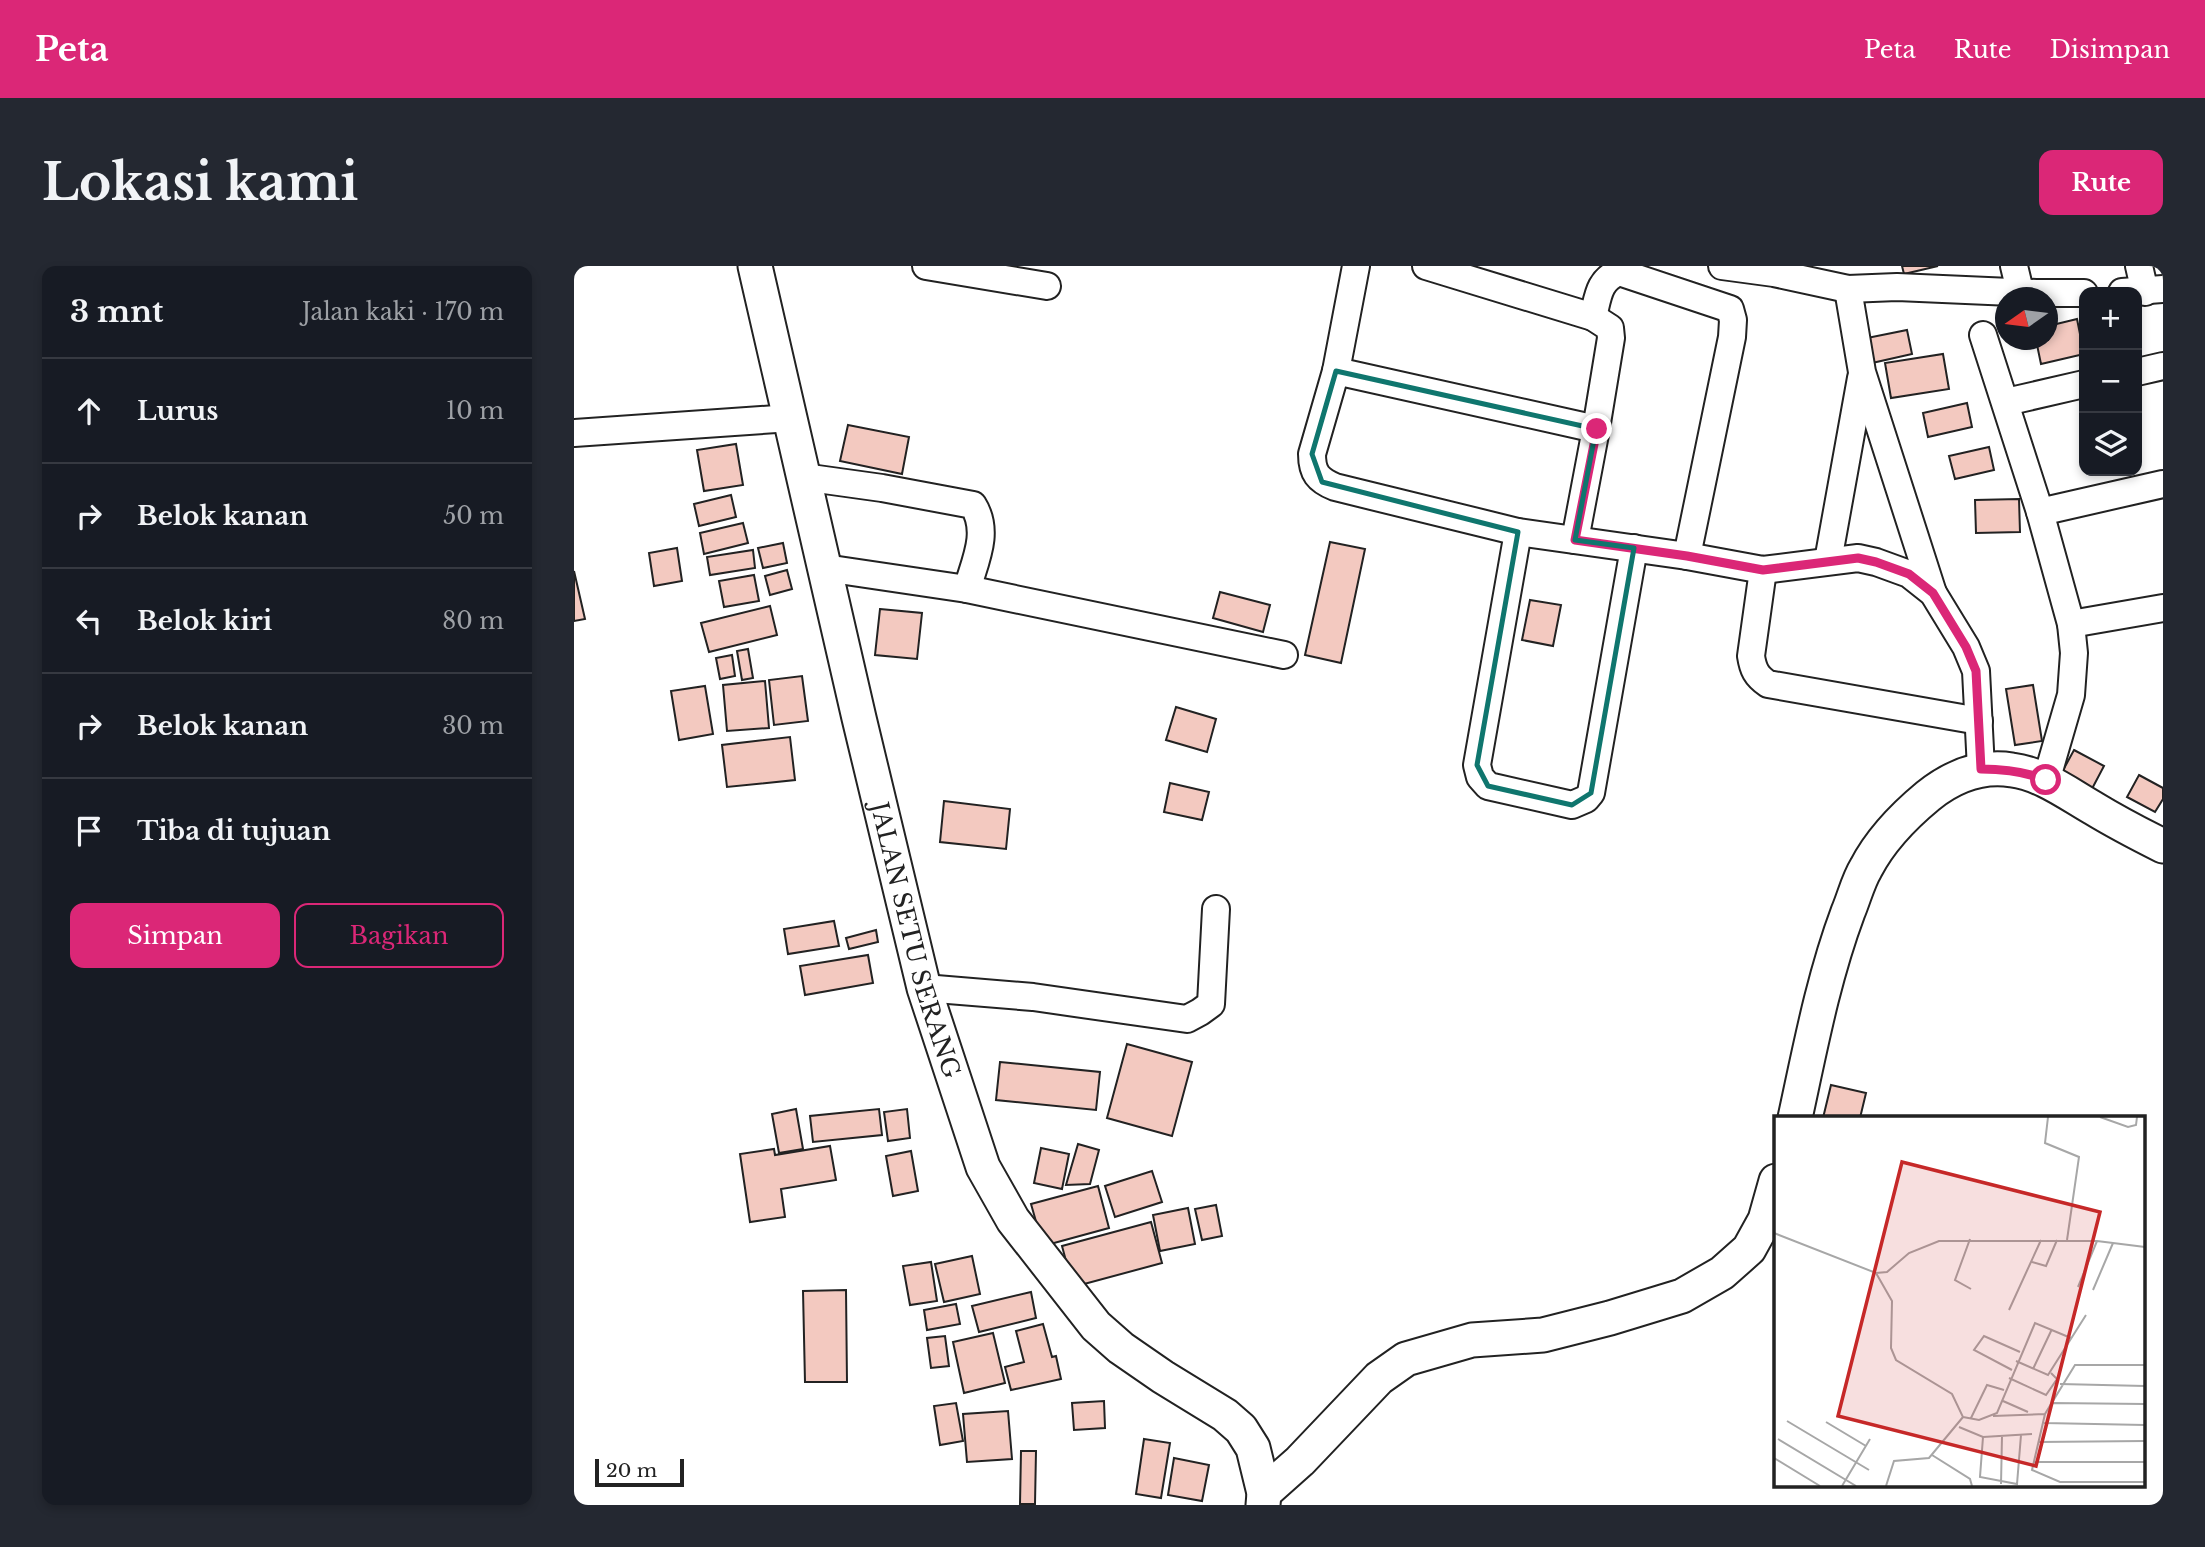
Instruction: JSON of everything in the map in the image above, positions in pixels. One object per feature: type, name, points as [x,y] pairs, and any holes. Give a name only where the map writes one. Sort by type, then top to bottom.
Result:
[{"type":"street","name":"JALAN SETU SERANG","points":[[755,266],[924,988],[984,1167],[1013,1220],[1096,1326],[1121,1348],[1225,1415],[1241,1429],[1253,1448],[1264,1499]]},
{"type":"street","points":[[926,266],[1047,286]]},
{"type":"street","points":[[1356,266],[1336,371],[1312,454],[1316,474],[1322,482],[1518,532],[1687,556],[1763,570],[1858,558],[1909,574],[1933,593]]},
{"type":"street","points":[[1426,266],[1593,317],[1610,328],[1611,338],[1597,429],[1575,540]]},
{"type":"street","points":[[1722,266],[1773,270],[1848,289],[1895,276],[1995,288]]},
{"type":"street","points":[[2014,266],[2019,287]]},
{"type":"street","points":[[2139,266],[2143,291]]},
{"type":"street","points":[[1593,317],[1603,282],[1610,275],[1619,272],[1730,309],[1732,337],[1687,556]]},
{"type":"street","points":[[1848,289],[1862,372],[1933,593],[1966,647],[1976,671],[1981,769]]},
{"type":"street","points":[[2058,292],[2079,293]]},
{"type":"street","points":[[1983,335],[2040,512],[2071,624],[2074,653],[2071,695],[2046,780]]},
{"type":"street","points":[[2142,371],[2163,366]]},
{"type":"street","points":[[1336,371],[1597,429]]},
{"type":"street","points":[[1828,561],[1862,372]]},
{"type":"street","points":[[2006,402],[2079,385]]},
{"type":"street","points":[[574,433],[791,418]]},
{"type":"street","points":[[803,477],[973,505],[979,515],[982,533],[967,589]]},
{"type":"street","points":[[2040,512],[2163,484]]},
{"type":"street","points":[[1518,532],[1477,765],[1480,777],[1488,786],[1572,805],[1587,799],[1591,793],[1634,548]]},
{"type":"street","points":[[825,568],[967,589],[1284,655]]},
{"type":"street","points":[[1763,570],[1751,656],[1757,677],[1768,684],[1979,720]]},
{"type":"street","points":[[2071,624],[2163,608]]},
{"type":"street","points":[[1795,1116],[1816,1018],[1836,944],[1865,868],[1891,834],[1920,803],[1942,785],[1981,769],[2010,769],[2029,773],[2163,846]]},
{"type":"street","points":[[924,988],[1034,998],[1187,1019],[1210,1004],[1216,909]]},
{"type":"street","points":[[1264,1499],[1379,1378],[1406,1359],[1472,1340],[1543,1335],[1682,1296],[1722,1273],[1749,1249],[1765,1220],[1774,1188]]},
{"type":"highlighted area","points":[[1336,371],[1596,429],[1575,540],[1634,548],[1591,793],[1572,805],[1488,786],[1477,765],[1518,532],[1322,482],[1312,454]]},
{"type":"building","points":[[1902,266],[1938,266],[1904,274]]},
{"type":"building","points":[[2077,319],[2079,355],[2041,364],[2038,350],[2058,350],[2058,324]]},
{"type":"building","points":[[1907,330],[1912,354],[1872,363],[1867,338]]},
{"type":"building","points":[[1943,354],[1949,389],[1891,398],[1885,363]]},
{"type":"building","points":[[1967,403],[1972,427],[1928,437],[1923,413]]},
{"type":"building","points":[[848,425],[909,437],[902,474],[840,461]]},
{"type":"building","points":[[736,444],[743,485],[704,491],[697,450]]},
{"type":"building","points":[[1989,447],[1994,470],[1955,479],[1949,456]]},
{"type":"building","points":[[731,495],[736,517],[699,526],[694,504]]},
{"type":"building","points":[[2019,499],[2020,532],[1976,533],[1975,500]]},
{"type":"building","points":[[743,523],[748,543],[704,554],[700,533]]},
{"type":"building","points":[[1330,542],[1365,549],[1341,663],[1305,655]]},
{"type":"building","points":[[783,543],[787,563],[763,568],[758,548]]},
{"type":"building","points":[[677,548],[682,581],[654,586],[649,553]]},
{"type":"building","points":[[753,550],[755,568],[710,575],[707,557]]},
{"type":"building","points":[[787,570],[792,589],[770,595],[765,576]]},
{"type":"building","points":[[574,571],[585,619],[574,621]]},
{"type":"building","points":[[754,575],[759,601],[724,607],[719,581]]},
{"type":"building","points":[[1220,592],[1270,605],[1263,632],[1213,618]]},
{"type":"building","points":[[1530,600],[1561,605],[1553,646],[1522,640]]},
{"type":"building","points":[[770,606],[777,635],[709,652],[701,623]]},
{"type":"building","points":[[880,609],[922,613],[917,659],[875,655]]},
{"type":"building","points":[[748,649],[753,678],[742,680],[737,651]]},
{"type":"building","points":[[732,655],[735,676],[720,679],[716,658]]},
{"type":"building","points":[[802,676],[808,721],[774,725],[769,680]]},
{"type":"building","points":[[765,681],[769,728],[727,731],[723,685]]},
{"type":"building","points":[[2033,685],[2042,741],[2015,745],[2006,689]]},
{"type":"building","points":[[705,686],[713,734],[679,740],[671,691]]},
{"type":"building","points":[[1176,707],[1216,719],[1207,752],[1166,740]]},
{"type":"building","points":[[790,737],[795,780],[727,787],[722,745]]},
{"type":"building","points":[[2074,750],[2104,766],[2085,802],[2055,785]]},
{"type":"building","points":[[2139,775],[2163,788],[2163,799],[2155,812],[2127,797]]},
{"type":"building","points":[[1170,783],[1209,792],[1202,820],[1164,812]]},
{"type":"building","points":[[944,801],[1010,809],[1006,849],[940,842]]},
{"type":"building","points":[[834,921],[839,946],[788,954],[784,929]]},
{"type":"building","points":[[876,930],[878,942],[849,949],[846,938]]},
{"type":"building","points":[[868,955],[873,983],[805,995],[800,966]]},
{"type":"building","points":[[1127,1044],[1192,1062],[1172,1136],[1107,1118]]},
{"type":"building","points":[[1000,1062],[1100,1072],[1096,1110],[996,1100]]},
{"type":"building","points":[[1831,1085],[1866,1093],[1860,1116],[1823,1116]]},
{"type":"building","points":[[796,1109],[803,1149],[779,1153],[772,1114]]},
{"type":"building","points":[[879,1109],[882,1135],[813,1142],[810,1116]]},
{"type":"building","points":[[907,1109],[910,1138],[888,1141],[884,1112]]},
{"type":"building","points":[[1078,1144],[1099,1150],[1090,1184],[1066,1185]]},
{"type":"building","points":[[830,1146],[836,1180],[781,1189],[785,1217],[750,1222],[740,1154],[774,1149],[775,1155]]},
{"type":"building","points":[[1041,1148],[1069,1154],[1062,1189],[1034,1183]]},
{"type":"building","points":[[911,1151],[918,1191],[893,1196],[886,1156]]},
{"type":"building","points":[[1152,1171],[1162,1202],[1115,1217],[1105,1186]]},
{"type":"building","points":[[1098,1186],[1109,1228],[1043,1246],[1031,1204]]},
{"type":"building","points":[[1216,1205],[1222,1236],[1202,1240],[1195,1209]]},
{"type":"building","points":[[1188,1208],[1195,1244],[1160,1251],[1153,1215]]},
{"type":"building","points":[[1151,1222],[1162,1263],[1073,1287],[1062,1246]]},
{"type":"building","points":[[972,1256],[980,1294],[944,1302],[935,1264]]},
{"type":"building","points":[[931,1262],[937,1301],[910,1305],[903,1266]]},
{"type":"building","points":[[846,1290],[847,1382],[805,1382],[803,1291]]},
{"type":"building","points":[[1031,1292],[1036,1318],[979,1332],[972,1306]]},
{"type":"building","points":[[956,1304],[960,1324],[927,1330],[924,1310]]},
{"type":"building","points":[[1043,1324],[1052,1357],[1056,1356],[1061,1379],[1011,1390],[1005,1367],[1024,1362],[1016,1331]]},
{"type":"building","points":[[993,1333],[1005,1383],[964,1393],[953,1342]]},
{"type":"building","points":[[945,1336],[949,1366],[931,1368],[927,1338]]},
{"type":"building","points":[[1104,1401],[1105,1428],[1074,1430],[1072,1403]]},
{"type":"building","points":[[956,1403],[963,1441],[940,1445],[934,1406]]},
{"type":"building","points":[[1008,1411],[1012,1459],[967,1462],[963,1414]]},
{"type":"building","points":[[1144,1439],[1170,1443],[1161,1498],[1136,1494]]},
{"type":"building","points":[[1021,1451],[1036,1451],[1035,1504],[1020,1504]]},
{"type":"building","points":[[1174,1458],[1209,1465],[1202,1501],[1168,1495]]},
{"type":"route","points":[[1597,429],[1575,540],[1763,570],[1858,558],[1909,574],[1933,593],[1966,647],[1976,671],[1981,769],[2010,769],[2046,780]]}]
